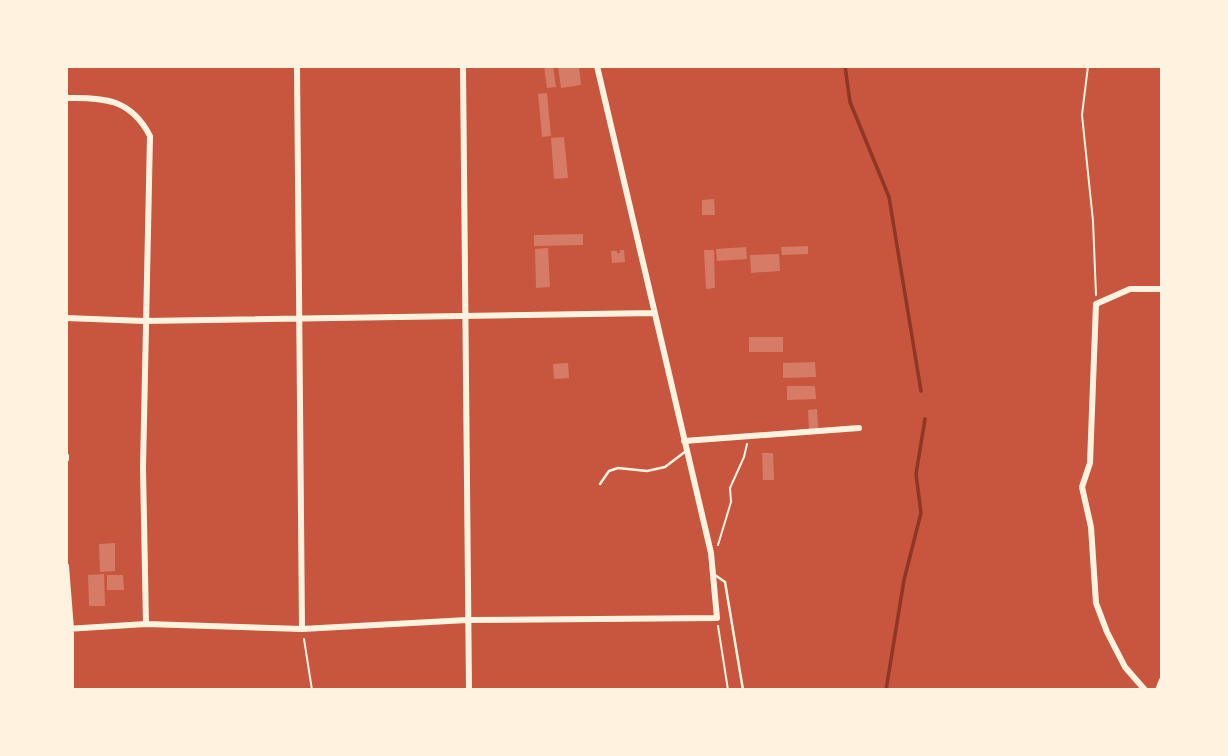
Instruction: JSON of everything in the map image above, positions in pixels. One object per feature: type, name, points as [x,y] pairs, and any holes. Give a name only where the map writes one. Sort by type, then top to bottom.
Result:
[{"type":"street","points":[[297,66],[302,629]]},
{"type":"street","points":[[463,66],[469,690]]},
{"type":"street","points":[[69,629],[146,624],[302,629],[467,620],[717,618],[711,553],[597,66]]},
{"type":"street","points":[[66,98],[116,102],[135,115],[150,136],[144,321],[146,624]]},
{"type":"street","points":[[1145,690],[1125,667],[1096,603],[1091,527],[1082,487],[1090,463],[1096,304],[1130,289],[1161,289]]},
{"type":"street","points":[[66,318],[144,321],[654,313]]},
{"type":"street","points":[[684,442],[859,428]]},
{"type":"street","points":[[66,566],[71,690]]},
{"type":"street","points":[[1158,690],[1161,680]]},
{"type":"lane","points":[[600,484],[609,471],[618,468],[648,471],[665,467],[686,452]]},
{"type":"lane","points":[[712,574],[724,582],[743,690]]},
{"type":"path","points":[[1088,66],[1082,115],[1093,221],[1096,304]]},
{"type":"path","points":[[711,553],[720,542],[731,502],[730,488],[744,457],[749,436]]},
{"type":"path","points":[[717,618],[728,690]]},
{"type":"path","points":[[302,629],[312,690]]},
{"type":"building","points":[[544,66],[553,66],[556,87],[547,88]]},
{"type":"building","points":[[558,66],[579,66],[581,85],[561,88]]},
{"type":"building","points":[[547,93],[551,136],[542,137],[538,94]]},
{"type":"building","points":[[564,137],[568,178],[554,179],[551,138]]},
{"type":"building","points":[[714,199],[715,215],[702,215],[702,200]]},
{"type":"building","points":[[583,234],[583,245],[534,246],[534,235]]},
{"type":"building","points":[[808,246],[808,254],[782,255],[781,247]]},
{"type":"building","points":[[746,247],[747,259],[717,261],[716,249]]},
{"type":"building","points":[[548,248],[550,287],[536,288],[535,249]]},
{"type":"building","points":[[620,250],[624,250],[625,262],[612,263],[611,251],[620,253]]},
{"type":"building","points":[[704,250],[714,250],[715,288],[706,289]]},
{"type":"building","points":[[779,254],[780,271],[751,273],[750,255]]},
{"type":"building","points":[[749,337],[783,337],[783,352],[749,352]]},
{"type":"building","points":[[815,362],[816,377],[783,378],[783,363]]},
{"type":"building","points":[[568,363],[569,378],[554,379],[553,364]]},
{"type":"building","points":[[787,386],[815,386],[816,399],[787,400]]},
{"type":"building","points":[[817,409],[818,428],[809,429],[808,410]]},
{"type":"building","points":[[762,453],[773,453],[774,480],[763,480]]},
{"type":"building","points":[[115,543],[115,571],[100,572],[99,544]]},
{"type":"building","points":[[104,574],[105,606],[89,606],[88,575]]},
{"type":"building","points":[[107,575],[123,575],[124,590],[107,590]]},
{"type":"waterway","points":[[845,66],[850,102],[889,197],[921,391]]},
{"type":"waterway","points":[[886,690],[904,580],[921,513],[916,474],[925,419]]}]
